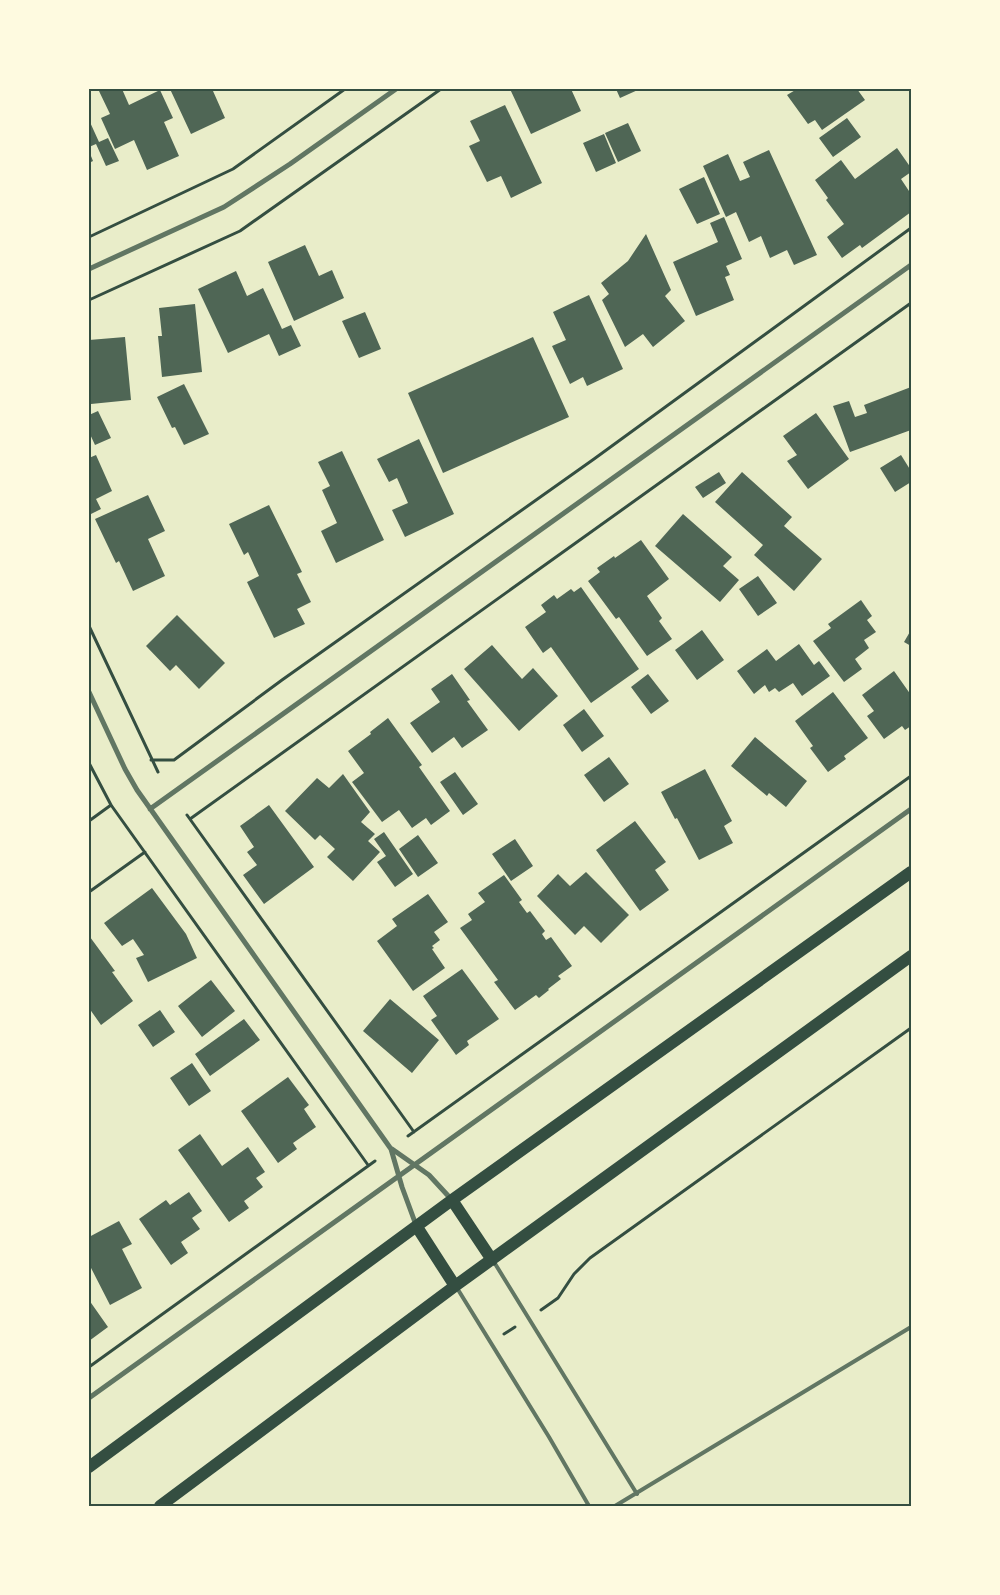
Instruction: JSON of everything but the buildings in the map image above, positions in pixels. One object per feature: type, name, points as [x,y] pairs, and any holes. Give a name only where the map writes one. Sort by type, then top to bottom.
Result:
[{"type":"main road","points":[[89,1467],[452,1200],[911,872]]},
{"type":"main road","points":[[160,1506],[455,1286],[911,956]]},
{"type":"main road","points":[[452,1200],[492,1260]]},
{"type":"main road","points":[[416,1227],[455,1286]]},
{"type":"street","points":[[89,269],[224,207],[284,169],[396,89]]},
{"type":"street","points":[[150,809],[911,265]]},
{"type":"street","points":[[89,692],[125,769],[150,809],[391,1149],[416,1227]]},
{"type":"street","points":[[89,1398],[911,809]]},
{"type":"street","points":[[391,1149],[429,1175],[452,1200]]},
{"type":"lane","points":[[492,1260],[530,1317],[637,1494]]},
{"type":"lane","points":[[455,1286],[550,1437],[589,1506]]},
{"type":"lane","points":[[615,1506],[911,1327]]},
{"type":"path","points":[[89,237],[233,169],[345,89]]},
{"type":"path","points":[[89,300],[240,231],[441,89]]},
{"type":"path","points":[[151,760],[174,760],[282,680],[602,453],[911,228]]},
{"type":"path","points":[[190,819],[911,304]]},
{"type":"path","points":[[89,626],[158,772]]},
{"type":"path","points":[[89,763],[111,805],[368,1165]]},
{"type":"path","points":[[408,1136],[911,776]]},
{"type":"path","points":[[89,821],[111,805]]},
{"type":"path","points":[[187,815],[414,1132]]},
{"type":"path","points":[[89,892],[145,852]]},
{"type":"path","points":[[490,1343],[558,1298],[574,1274],[590,1258],[911,1028]]},
{"type":"path","points":[[89,1366],[375,1161]]}]
